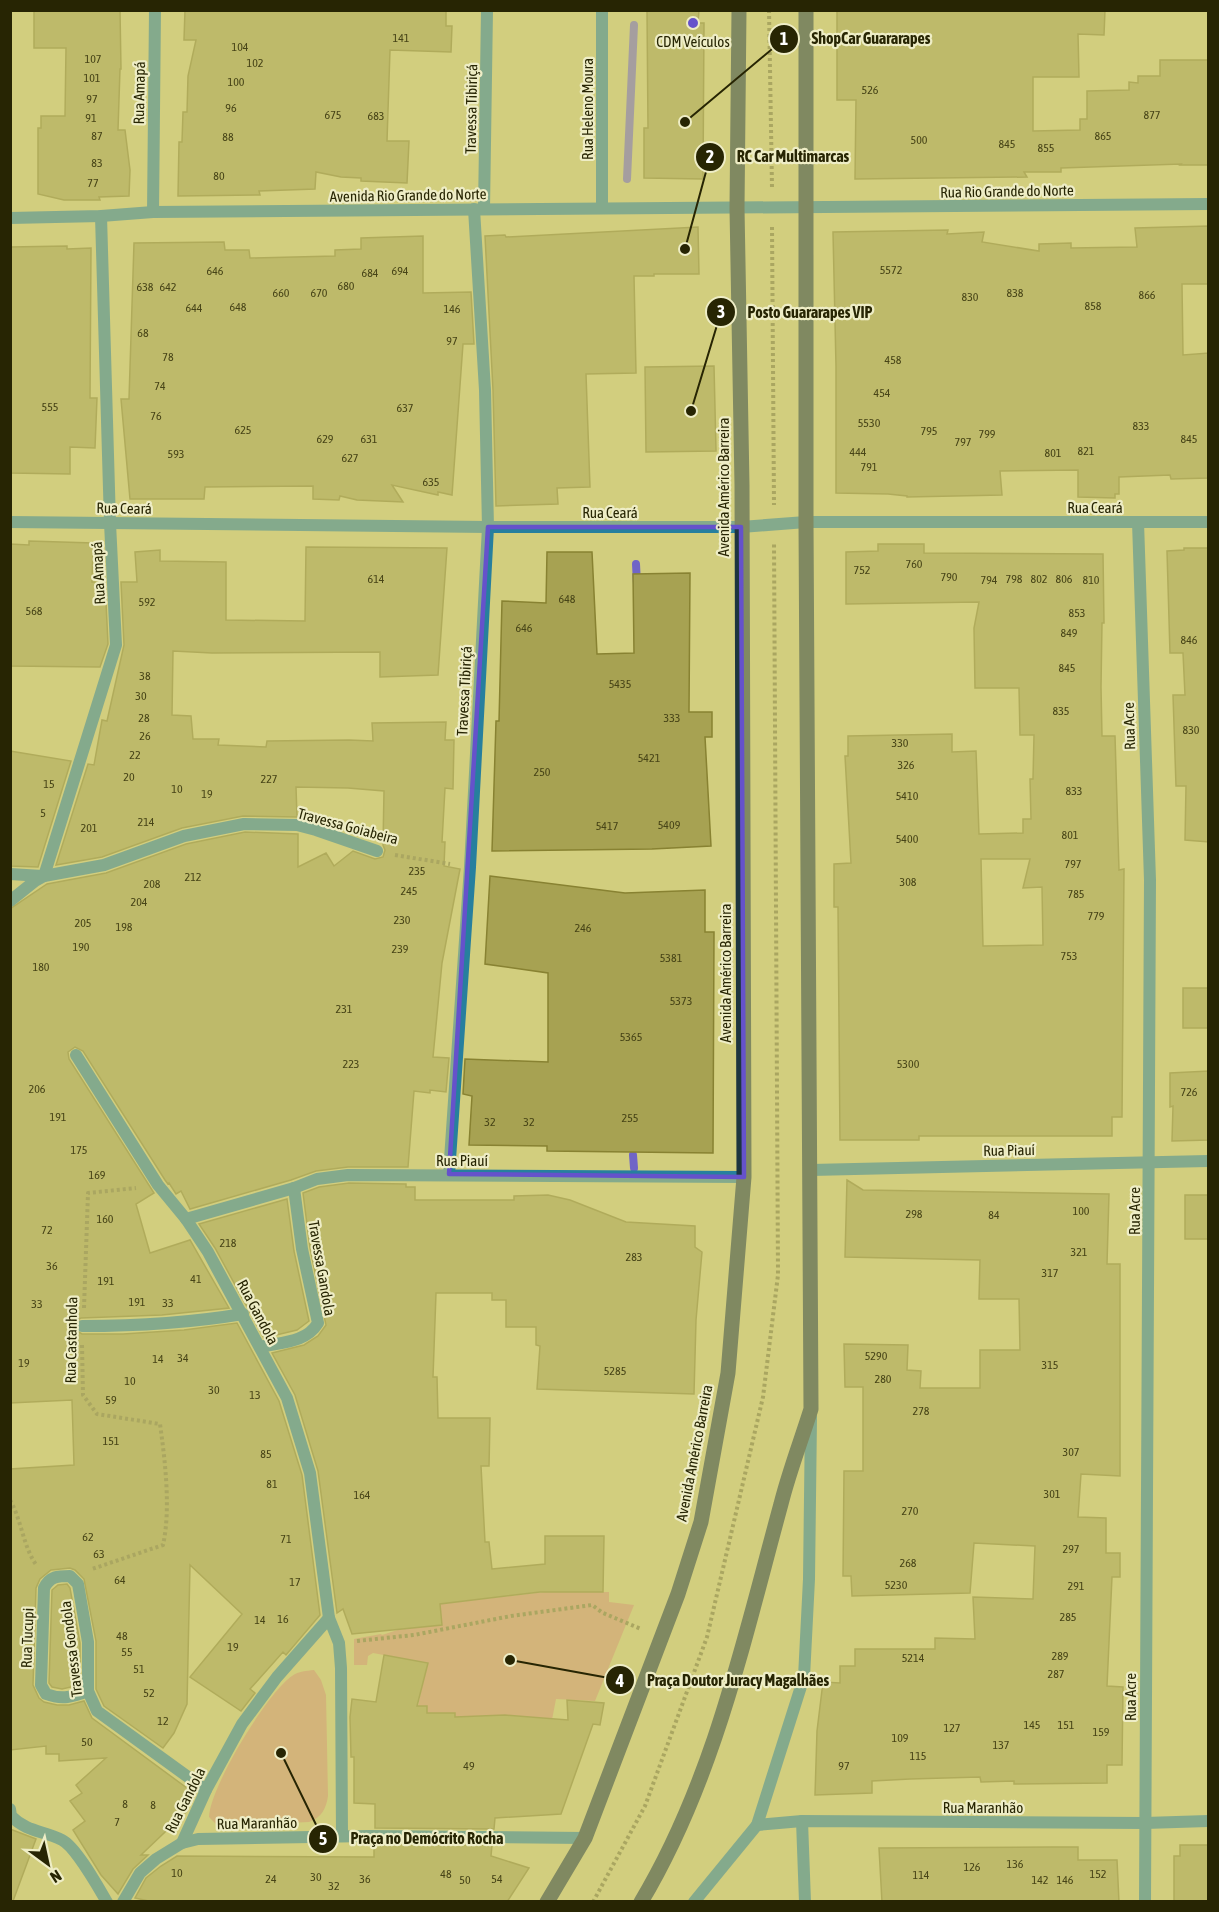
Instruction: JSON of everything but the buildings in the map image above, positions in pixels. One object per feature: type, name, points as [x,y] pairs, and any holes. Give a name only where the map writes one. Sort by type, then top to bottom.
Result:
[{"type":"main road","name":"Avenida Américo Barreira","points":[[547,1902],[585,1838],[662,1638],[701,1522],[728,1373],[744,1177],[737,208],[740,10]]},
{"type":"main road","points":[[641,1902],[654,1881],[686,1812],[716,1734],[748,1634],[781,1502],[811,1409],[806,522],[806,10]]},
{"type":"street","name":"Rua Amapá","points":[[153,212],[155,10]]},
{"type":"street","name":"Travessa Tibiriçá","points":[[449,1174],[470,867],[488,527],[479,209],[488,10]]},
{"type":"street","name":"Rua Heleno Moura","points":[[602,10],[602,208]]},
{"type":"street","name":"Rua Rio Grande do Norte","points":[[806,208],[1209,204]]},
{"type":"street","name":"Avenida Rio Grande do Norte","points":[[10,218],[101,216],[153,212],[806,208]]},
{"type":"street","name":"Rua Amapá","points":[[44,876],[116,645],[101,216]]},
{"type":"street","name":"Rua Ceará","points":[[10,522],[741,528],[806,522],[1209,522]]},
{"type":"street","name":"Rua Acre","points":[[1138,522],[1150,880],[1145,1902]]},
{"type":"street","name":"Travessa Goiabeira","points":[[44,876],[104,865],[184,836],[243,824],[297,825],[376,851]]},
{"type":"street","points":[[10,874],[44,876]]},
{"type":"street","points":[[10,901],[44,876]]},
{"type":"street","name":"Rua Gandola","points":[[76,1055],[158,1185],[208,1252],[287,1398],[310,1473],[329,1618],[339,1643],[342,1836]]},
{"type":"street","name":"Rua Piauí","points":[[811,1170],[1209,1161]]},
{"type":"street","name":"Rua Piauí","points":[[186,1220],[317,1179],[348,1175],[744,1177]]},
{"type":"street","name":"Travessa Gandola","points":[[260,1347],[311,1334],[318,1323],[302,1249],[294,1188]]},
{"type":"street","points":[[82,1326],[145,1326],[203,1321],[243,1314]]},
{"type":"street","points":[[694,1902],[757,1825],[804,1677],[809,1579],[811,1409]]},
{"type":"street","points":[[50,1580],[70,1576]]},
{"type":"street","name":"Travessa Gondola","points":[[70,1576],[78,1584],[88,1642],[88,1691],[97,1711],[206,1790]]},
{"type":"street","name":"Rua Tucupi","points":[[50,1580],[44,1588],[41,1685],[46,1694],[56,1698],[70,1698],[88,1691]]},
{"type":"street","name":"Rua Gandola","points":[[123,1902],[140,1873],[182,1843],[206,1790],[242,1724],[277,1677],[329,1618]]},
{"type":"street","points":[[10,1809],[11,1816],[20,1826],[64,1840],[90,1874],[107,1902]]},
{"type":"street","points":[[802,1821],[806,1902]]},
{"type":"street","name":"Rua Maranhão","points":[[757,1825],[802,1821],[1145,1823],[1209,1821]]},
{"type":"street","name":"Rua Maranhão","points":[[182,1843],[198,1839],[342,1836],[585,1838]]},
{"type":"path","points":[[770,10],[775,524]]},
{"type":"path","name":"Travessa Goiabeira","points":[[376,851],[470,867]]},
{"type":"path","name":"Rua Castanhola","points":[[70,1576],[163,1545],[166,1533],[165,1459],[160,1424],[97,1414],[82,1395],[82,1326],[88,1193],[158,1185]]},
{"type":"path","points":[[10,1500],[17,1512],[30,1557],[50,1580]]},
{"type":"path","points":[[339,1643],[414,1635],[511,1616],[592,1605],[603,1613],[662,1638]]},
{"type":"highlighted area","points":[[488,527],[741,527],[744,1177],[449,1174]]},
{"type":"shaded area","points":[[545,1592],[609,1592],[609,1602],[634,1605],[595,1701],[556,1699],[551,1725],[528,1717],[510,1715],[509,1722],[477,1716],[455,1717],[454,1713],[427,1713],[427,1706],[418,1706],[427,1663],[373,1653],[368,1656],[367,1665],[354,1665],[354,1639],[382,1635],[410,1626],[442,1625],[440,1604]]},
{"type":"shaded area","points":[[314,1670],[321,1680],[326,1695],[328,1796],[323,1812],[309,1822],[218,1826],[209,1817],[212,1803],[229,1764],[255,1720],[281,1686],[295,1674]]},
{"type":"waterway","points":[[627,179],[634,25]]},
{"type":"waterway","points":[[636,564],[637,584]]},
{"type":"waterway","points":[[633,1155],[634,1168]]},
{"type":"place","name":"CDM Veículos","points":[[693,23]]},
{"type":"place","name":"ShopCar Guararapes","points":[[685,122]]},
{"type":"place","name":"RC Car Multimarcas","points":[[685,249]]},
{"type":"place","name":"Posto Guararapes VIP","points":[[691,411]]},
{"type":"place","name":"Praça Doutor Juracy Magalhães","points":[[510,1660]]},
{"type":"place","name":"Praça no Demócrito Rocha","points":[[281,1753]]}]
